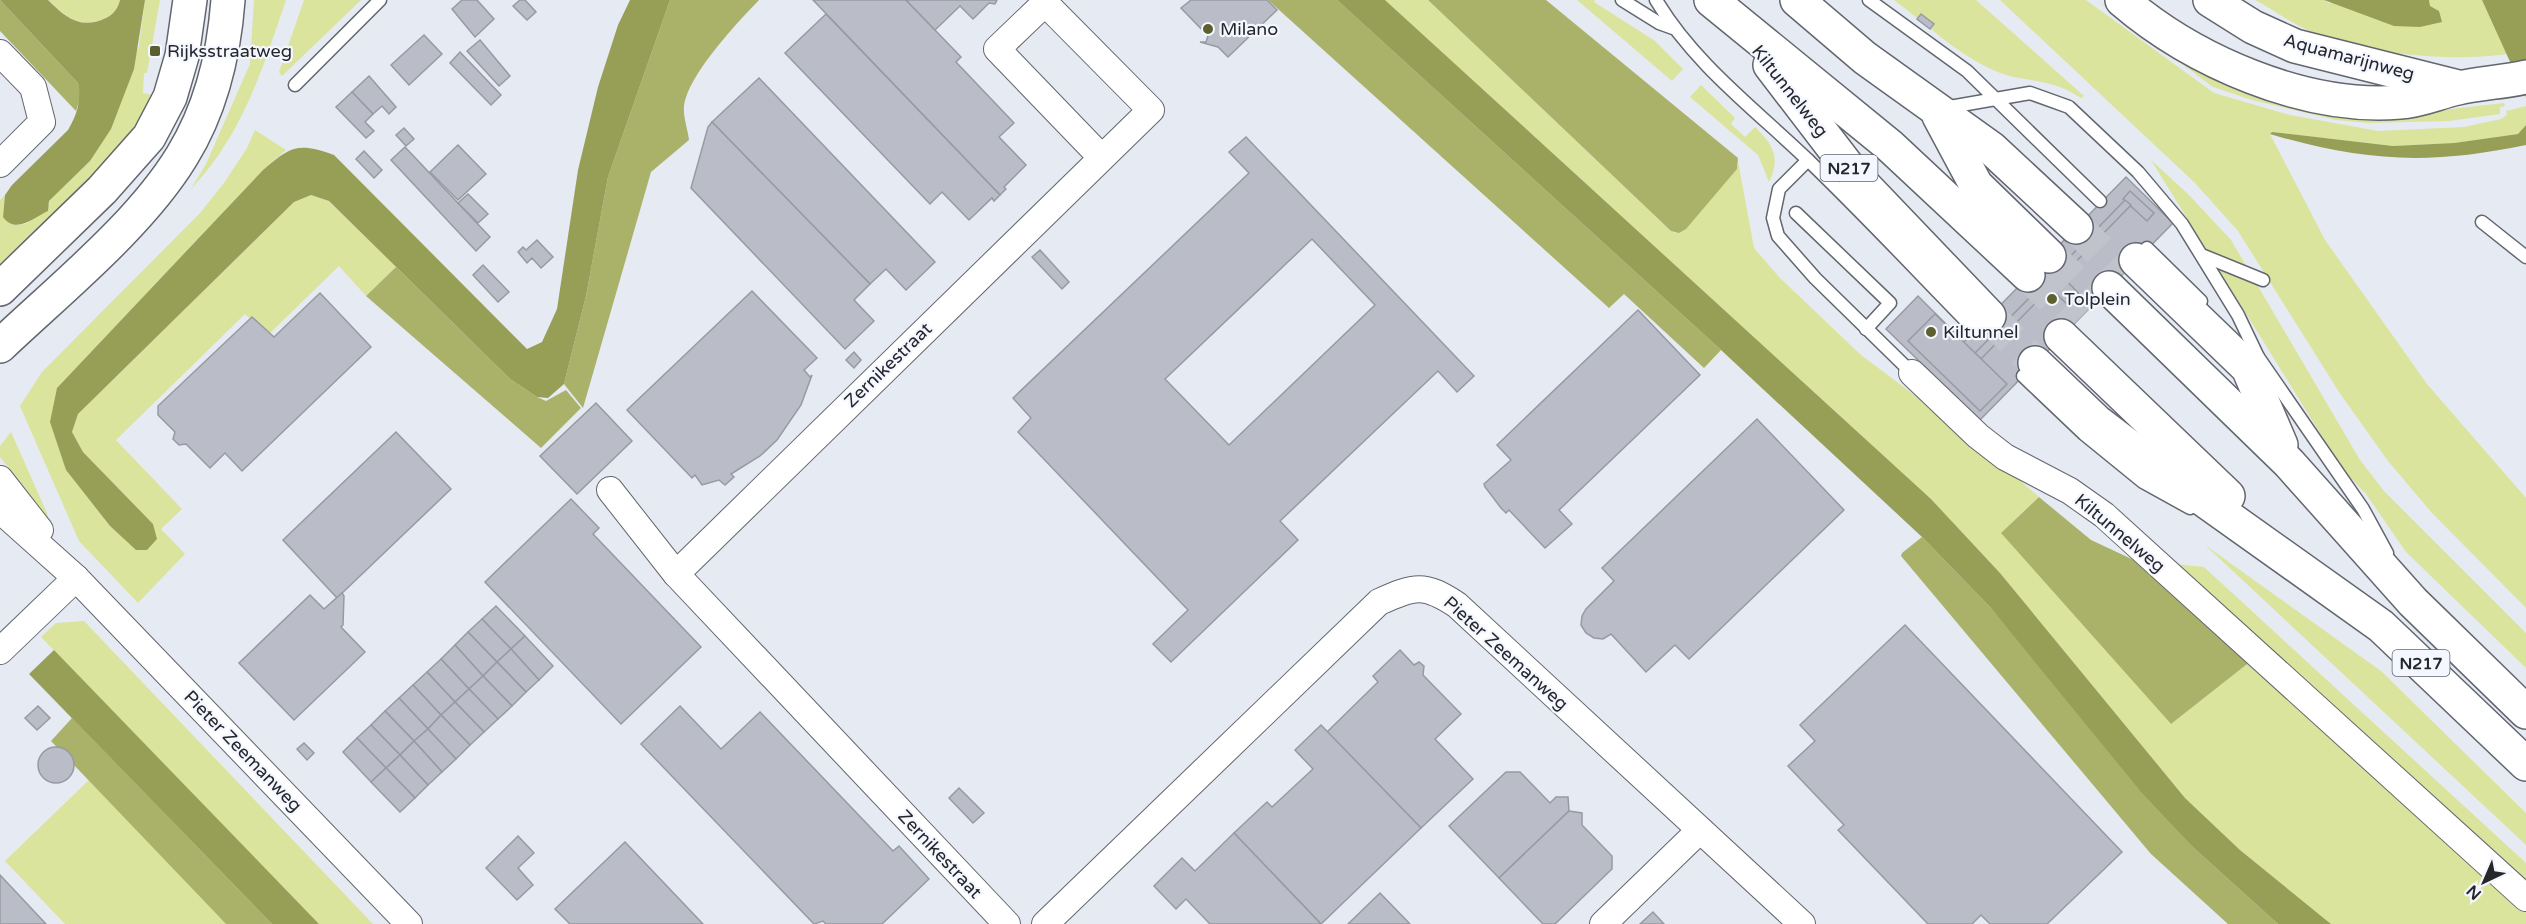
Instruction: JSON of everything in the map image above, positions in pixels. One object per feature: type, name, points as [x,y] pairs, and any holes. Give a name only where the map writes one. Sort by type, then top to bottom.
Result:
[{"type":"main road","points":[[0,289],[102,190],[149,137],[170,97],[182,56],[190,0]]},
{"type":"main road","points":[[0,346],[151,200],[183,156],[199,123],[213,84],[225,42],[228,0]]},
{"type":"main road","name":"Kiltunnelweg","points":[[1711,0],[2038,266]]},
{"type":"main road","name":"Kiltunnelweg","points":[[1797,0],[1857,52],[1992,149],[2038,266]]},
{"type":"main road","name":"Aquamarijnweg","points":[[2122,0],[2147,21],[2205,56],[2290,88],[2344,99],[2402,102],[2460,87],[2511,80]]},
{"type":"main road","name":"Aquamarijnweg","points":[[2210,0],[2253,27],[2295,46],[2460,87]]},
{"type":"main road","name":"Kiltunnelweg","points":[[1737,23],[1890,146],[1966,196],[2038,266]]},
{"type":"main road","name":"Kiltunnelweg","points":[[1935,110],[1966,196]]},
{"type":"main road","name":"N217","points":[[2085,312],[2248,368],[2289,463]]},
{"type":"main road","name":"N217","points":[[2085,312],[2208,406],[2289,463],[2413,602],[2526,712]]},
{"type":"main road","name":"N217","points":[[2085,312],[2096,421],[2381,626],[2526,764]]},
{"type":"main road","name":"N217","points":[[2085,312],[2170,416],[2307,573]]},
{"type":"street","name":"Zernikestraat","points":[[676,574],[1151,110],[1045,3],[997,49],[1101,157]]},
{"type":"street","points":[[0,53],[33,87],[42,122],[0,164]]},
{"type":"street","name":"Kiltunnelweg","points":[[1912,373],[1978,436],[2005,457],[2070,491],[2104,515],[2526,898]]},
{"type":"street","name":"Pieter Zeemanweg","points":[[0,479],[76,578]]},
{"type":"street","name":"Zernikestraat","points":[[610,490],[676,574],[1007,924]]},
{"type":"street","name":"Pieter Zeemanweg","points":[[0,510],[76,578],[409,924]]},
{"type":"street","points":[[0,651],[76,578]]},
{"type":"street","name":"Pieter Zeemanweg","points":[[1045,924],[1379,602],[1408,589],[1436,591],[1457,605],[1802,924]]},
{"type":"street","points":[[1603,924],[1700,830]]},
{"type":"lane","points":[[295,84],[380,0]]},
{"type":"lane","name":"Kiltunnelweg","points":[[1622,0],[1659,23],[1673,28]]},
{"type":"lane","name":"Kiltunnelweg","points":[[1656,0],[1673,28],[1718,77],[1808,160],[2038,266]]},
{"type":"lane","points":[[1869,0],[1967,71],[1998,100],[2038,266]]},
{"type":"lane","points":[[1935,110],[2030,93],[2069,107],[2138,172],[2182,224],[2204,256],[2258,357]]},
{"type":"lane","name":"Kiltunnelweg","points":[[1808,160],[1779,189],[1773,218],[1778,236],[1815,278],[1912,373]]},
{"type":"lane","points":[[1796,213],[1890,303],[1866,329]]},
{"type":"lane","points":[[2482,222],[2526,258]]},
{"type":"lane","points":[[2204,256],[2263,280]]},
{"type":"lane","points":[[2085,312],[2211,310]]},
{"type":"lane","name":"N217","points":[[2227,326],[2258,357],[2363,509],[2413,602]]},
{"type":"shaded area","points":[[0,0],[78,83],[81,96],[76,111],[0,31]]},
{"type":"shaded area","points":[[0,0],[48,0],[68,17],[89,23],[111,15],[120,0],[145,0],[134,69],[111,129],[90,161],[49,201],[48,211],[19,225],[8,222],[3,217],[5,195],[12,185],[68,130],[78,107],[79,89],[78,83]]},
{"type":"shaded area","points":[[48,0],[120,0],[111,15],[89,23],[74,20]]},
{"type":"shaded area","points":[[145,0],[160,0],[147,73],[144,73],[143,93],[152,95],[128,147],[0,274],[0,200],[5,195],[3,217],[13,225],[26,224],[50,204],[49,201],[90,161],[139,46]]},
{"type":"shaded area","points":[[254,0],[286,0],[269,51],[237,124],[224,147],[191,189],[206,164],[250,64]]},
{"type":"shaded area","points":[[304,0],[361,0],[282,76],[279,72]]},
{"type":"shaded area","points":[[630,0],[670,0],[608,177],[586,296],[564,384],[548,398],[537,397],[510,379],[329,201],[311,195],[294,202],[78,414],[72,432],[83,452],[153,524],[157,539],[147,550],[136,550],[110,526],[66,470],[50,422],[57,388],[263,170],[288,151],[312,148],[334,155],[527,349],[542,342],[557,309],[578,170],[598,87],[618,25]]},
{"type":"shaded area","points":[[670,0],[759,0],[714,50],[687,94],[684,115],[689,140],[651,172],[583,408],[564,384],[586,296],[608,177]]},
{"type":"shaded area","points":[[1268,0],[1337,0],[1721,350],[1704,368],[1624,294],[1609,308]]},
{"type":"shaded area","points":[[1337,0],[1385,0],[1931,499],[2000,573],[2185,798],[2240,850],[2331,924],[2278,924],[2196,850],[2142,793],[1990,607],[1922,537],[1721,350]]},
{"type":"shaded area","points":[[1385,0],[1428,0],[1671,231],[1676,233],[1738,166],[1738,161],[1754,248],[1780,278],[1861,355],[1969,436],[2039,497],[2002,532],[2171,724],[2251,661],[2526,912],[2526,924],[2331,924],[2240,850],[2185,798],[2000,573],[1931,499]]},
{"type":"shaded area","points":[[1428,0],[1546,0],[1738,158],[1737,169],[1686,229],[1679,233],[1671,231]]},
{"type":"shaded area","points":[[1577,0],[1595,0],[1594,2],[1655,41],[1683,69],[1672,81]]},
{"type":"shaded area","points":[[1894,0],[1976,0],[2084,96],[2081,98],[2058,86],[1993,70],[1954,47]]},
{"type":"shaded area","points":[[2000,0],[2086,0],[2214,93],[2290,115],[2378,131],[2464,127],[2501,119],[2507,115],[2506,111],[2526,106],[2526,125],[2518,134],[2454,143],[2393,146],[2272,132],[2270,134],[2325,240],[2427,384],[2526,498],[2526,608],[2432,513],[2388,461],[2339,392],[2238,231],[2195,183]]},
{"type":"shaded area","points":[[2096,0],[2161,43],[2374,110],[2442,110],[2504,103],[2505,106],[2500,107],[2500,114],[2449,121],[2368,123],[2336,120],[2252,100],[2213,87]]},
{"type":"shaded area","points":[[2255,0],[2324,0],[2329,3],[2430,6],[2429,0],[2482,0],[2508,54],[2434,57],[2359,46],[2305,29]]},
{"type":"shaded area","points":[[2324,0],[2429,0],[2430,6],[2439,11],[2442,22],[2420,27],[2394,26]]},
{"type":"shaded area","points":[[2482,0],[2526,0],[2526,97]]},
{"type":"shaded area","points":[[1701,85],[1735,118],[1731,124],[1745,137],[1755,127],[1771,146],[1775,159],[1769,182],[1758,155],[1690,97]]},
{"type":"shaded area","points":[[2526,125],[2526,145],[2459,156],[2428,158],[2367,155],[2270,134],[2272,132],[2393,146],[2454,143],[2518,134]]},
{"type":"shaded area","points":[[255,130],[286,150],[263,170],[57,388],[66,470],[110,526],[136,550],[153,524],[83,452],[72,432],[78,414],[294,202],[311,195],[329,201],[396,267],[366,296],[339,266],[268,335],[245,314],[116,440],[182,509],[161,529],[185,554],[138,603],[79,541],[20,406],[42,372],[200,213],[224,183],[247,148]]},
{"type":"shaded area","points":[[2151,160],[2188,194],[2231,240],[2360,460],[2384,491],[2526,633],[2526,668],[2406,552],[2366,494],[2343,470]]},
{"type":"shaded area","points":[[396,267],[510,379],[546,401],[566,390],[581,408],[541,448],[366,296]]},
{"type":"shaded area","points":[[11,432],[48,518],[0,457],[0,446]]},
{"type":"shaded area","points":[[2039,497],[2091,540],[2136,561],[2251,661],[2171,724],[2001,533]]},
{"type":"shaded area","points":[[1922,537],[1990,607],[2196,850],[2278,924],[2228,924],[2151,854],[1901,556]]},
{"type":"shaded area","points":[[2205,545],[2381,671],[2526,813],[2526,845]]},
{"type":"shaded area","points":[[2175,564],[2204,567],[2526,863],[2526,883]]},
{"type":"shaded area","points":[[84,621],[373,924],[319,924],[41,637],[56,623]]},
{"type":"shaded area","points":[[54,650],[319,924],[272,924],[29,674]]},
{"type":"shaded area","points":[[72,718],[272,924],[226,924],[51,741]]},
{"type":"shaded area","points":[[89,780],[226,924],[65,924],[5,861]]},
{"type":"building","points":[[462,0],[477,0],[494,19],[475,37],[452,9]]},
{"type":"building","points":[[520,0],[525,0],[536,12],[527,20],[513,6]]},
{"type":"building","points":[[813,0],[906,0],[961,57],[956,62],[1014,123],[999,137],[1026,165],[1004,187],[1006,189],[1000,195]]},
{"type":"building","points":[[906,0],[997,0],[995,4],[989,3],[973,19],[960,6],[935,30]]},
{"type":"building","points":[[1191,0],[1267,0],[1277,10],[1228,57],[1218,47],[1200,42],[1206,42],[1208,36],[1181,8]]},
{"type":"building","points":[[826,14],[1000,195],[994,201],[992,198],[969,220],[942,192],[930,204],[785,53]]},
{"type":"building","points":[[1921,14],[1934,24],[1930,29],[1917,19]]},
{"type":"building","points":[[424,35],[442,54],[409,85],[391,65]]},
{"type":"building","points":[[480,40],[510,76],[499,86],[467,51]]},
{"type":"building","points":[[460,52],[501,95],[491,105],[450,63]]},
{"type":"building","points":[[369,76],[396,107],[389,114],[382,106],[373,114],[352,92]]},
{"type":"building","points":[[759,78],[935,262],[906,290],[886,269],[870,284],[712,122]]},
{"type":"building","points":[[352,92],[373,114],[365,122],[374,131],[366,138],[336,107]]},
{"type":"building","points":[[712,122],[870,284],[854,300],[874,321],[845,349],[691,188],[708,127]]},
{"type":"building","points":[[404,128],[414,139],[406,146],[396,135]]},
{"type":"building","points":[[1246,137],[1474,376],[1457,392],[1438,371],[1280,521],[1298,540],[1171,662],[1153,644],[1188,610],[1018,432],[1031,418],[1013,398],[1249,173],[1229,152]],"holes":[[[1312,239],[1375,305],[1229,445],[1165,379]]]},
{"type":"building","points":[[458,145],[486,174],[458,200],[430,172]]},
{"type":"building","points":[[405,147],[490,237],[476,251],[391,160]]},
{"type":"building","points":[[364,151],[382,170],[374,178],[356,159]]},
{"type":"building","name":"Tolplein","points":[[2126,177],[2173,223],[1980,420],[1886,329],[1918,296],[1964,342]]},
{"type":"building","points":[[2130,191],[2154,213],[2147,221],[2123,199]]},
{"type":"building","points":[[468,194],[488,214],[478,223],[458,203]]},
{"type":"building","points":[[2125,200],[2131,205],[2062,276],[2083,298],[2072,309],[2039,277],[2051,266],[2056,271]]},
{"type":"building","points":[[537,240],[553,257],[541,268],[532,258],[527,263],[518,252],[523,247],[526,250]]},
{"type":"building","points":[[1040,250],[1069,282],[1062,289],[1032,257]]},
{"type":"building","points":[[483,265],[509,292],[498,302],[473,275]]},
{"type":"building","points":[[2045,282],[2050,288],[1981,359],[1975,353]]},
{"type":"building","points":[[752,291],[817,358],[804,370],[810,377],[812,375],[801,405],[777,440],[760,456],[731,474],[734,477],[725,485],[719,480],[702,485],[695,475],[692,478],[627,410]]},
{"type":"building","points":[[320,293],[371,347],[242,471],[225,453],[210,468],[186,444],[179,445],[173,439],[175,432],[158,415],[158,406],[252,317],[274,337]]},
{"type":"building","points":[[1638,310],[1700,375],[1559,510],[1572,524],[1545,548],[1509,510],[1506,513],[1501,508],[1485,487],[1484,484],[1511,460],[1497,445]]},
{"type":"building","points":[[1935,314],[2007,384],[1980,411],[1908,341]]},
{"type":"building","points":[[854,352],[861,360],[854,368],[846,360]]},
{"type":"building","points":[[596,403],[632,441],[577,494],[540,456]]},
{"type":"building","points":[[1757,419],[1844,510],[1689,659],[1675,645],[1646,672],[1611,634],[1603,639],[1594,638],[1586,633],[1581,625],[1586,609],[1614,581],[1602,568]]},
{"type":"building","points":[[396,432],[451,489],[337,598],[283,540]]},
{"type":"building","points":[[571,499],[599,528],[593,534],[701,647],[621,724],[485,582]]},
{"type":"building","points":[[342,593],[344,596],[341,627],[365,652],[294,720],[239,663],[310,595],[324,609]]},
{"type":"building","points":[[496,606],[525,636],[511,649],[482,619]]},
{"type":"building","points":[[482,619],[511,649],[497,662],[468,632]]},
{"type":"building","points":[[1905,625],[2122,852],[2047,924],[1990,924],[1981,915],[1972,924],[1928,924],[1838,830],[1844,825],[1788,766],[1815,741],[1800,725]]},
{"type":"building","points":[[468,632],[497,662],[483,676],[455,645]]},
{"type":"building","points":[[525,636],[553,666],[539,680],[511,649]]},
{"type":"building","points":[[455,645],[483,676],[469,689],[441,659]]},
{"type":"building","points":[[511,649],[539,680],[526,692],[497,662]]},
{"type":"building","points":[[1400,650],[1414,665],[1419,662],[1424,666],[1423,675],[1461,714],[1435,739],[1473,779],[1421,828],[1327,732],[1378,682],[1373,676]]},
{"type":"building","points":[[441,659],[469,689],[455,702],[427,672]]},
{"type":"building","points":[[497,662],[526,692],[512,706],[483,676]]},
{"type":"building","points":[[427,672],[455,702],[441,715],[413,685]]},
{"type":"building","points":[[483,676],[512,706],[498,719],[469,689]]},
{"type":"building","points":[[413,685],[441,715],[428,729],[399,698]]},
{"type":"building","points":[[469,689],[498,719],[484,732],[455,702]]},
{"type":"building","points":[[399,698],[428,729],[414,741],[385,711]]},
{"type":"building","points":[[455,702],[484,732],[470,745],[441,715]]},
{"type":"building","points":[[38,706],[50,718],[37,730],[25,718]]},
{"type":"building","points":[[680,706],[721,749],[760,712],[893,851],[899,846],[929,879],[882,924],[826,924],[823,921],[814,924],[641,744]]},
{"type":"building","points":[[385,711],[414,741],[400,755],[371,725]]},
{"type":"building","points":[[441,715],[470,745],[456,759],[428,729]]},
{"type":"building","points":[[371,725],[400,755],[386,768],[357,738]]},
{"type":"building","points":[[1321,725],[1421,828],[1321,924],[1234,833],[1267,802],[1272,807],[1313,769],[1295,750]]},
{"type":"building","points":[[428,729],[456,759],[442,772],[414,741]]},
{"type":"building","points":[[357,738],[386,768],[371,782],[343,752]]},
{"type":"building","points":[[414,741],[442,772],[428,785],[400,755]]},
{"type":"building","points":[[304,743],[314,753],[307,760],[297,749]]},
{"type":"building","points":[[56,747],[69,752],[74,765],[69,778],[56,783],[43,778],[38,765],[43,752]]},
{"type":"building","points":[[400,755],[428,785],[415,798],[386,768]]},
{"type":"building","points":[[386,768],[415,798],[400,812],[371,782]]},
{"type":"building","points":[[1506,772],[1520,772],[1550,803],[1556,797],[1568,797],[1569,811],[1499,878],[1449,826]]},
{"type":"building","points":[[959,788],[984,813],[973,823],[949,798]]},
{"type":"building","points":[[1569,811],[1582,813],[1582,825],[1612,856],[1612,869],[1555,924],[1543,924],[1499,878]]},
{"type":"building","points":[[1234,833],[1321,924],[1210,924],[1186,899],[1176,909],[1154,886],[1182,858],[1195,871]]},
{"type":"building","points":[[518,836],[534,853],[518,868],[533,885],[517,900],[486,868]]},
{"type":"building","points":[[625,842],[703,924],[570,924],[555,909]]},
{"type":"building","points":[[0,875],[46,924],[0,924]]},
{"type":"building","points":[[1380,893],[1410,924],[1348,924]]},
{"type":"building","points":[[1653,912],[1664,924],[1640,924]]},
{"type":"tunnel","points":[[2076,227],[2123,274]]},
{"type":"tunnel","points":[[2049,256],[2096,301]]},
{"type":"tunnel","points":[[2028,275],[2076,322]]},
{"type":"tunnel","points":[[1989,316],[2035,363]]},
{"type":"place","name":"Milano","points":[[1208,29]]},
{"type":"place","name":"Rijksstraatweg","points":[[155,51]]},
{"type":"place","name":"Tolplein","points":[[2052,299]]},
{"type":"place","name":"Kiltunnel","points":[[1931,332]]}]
